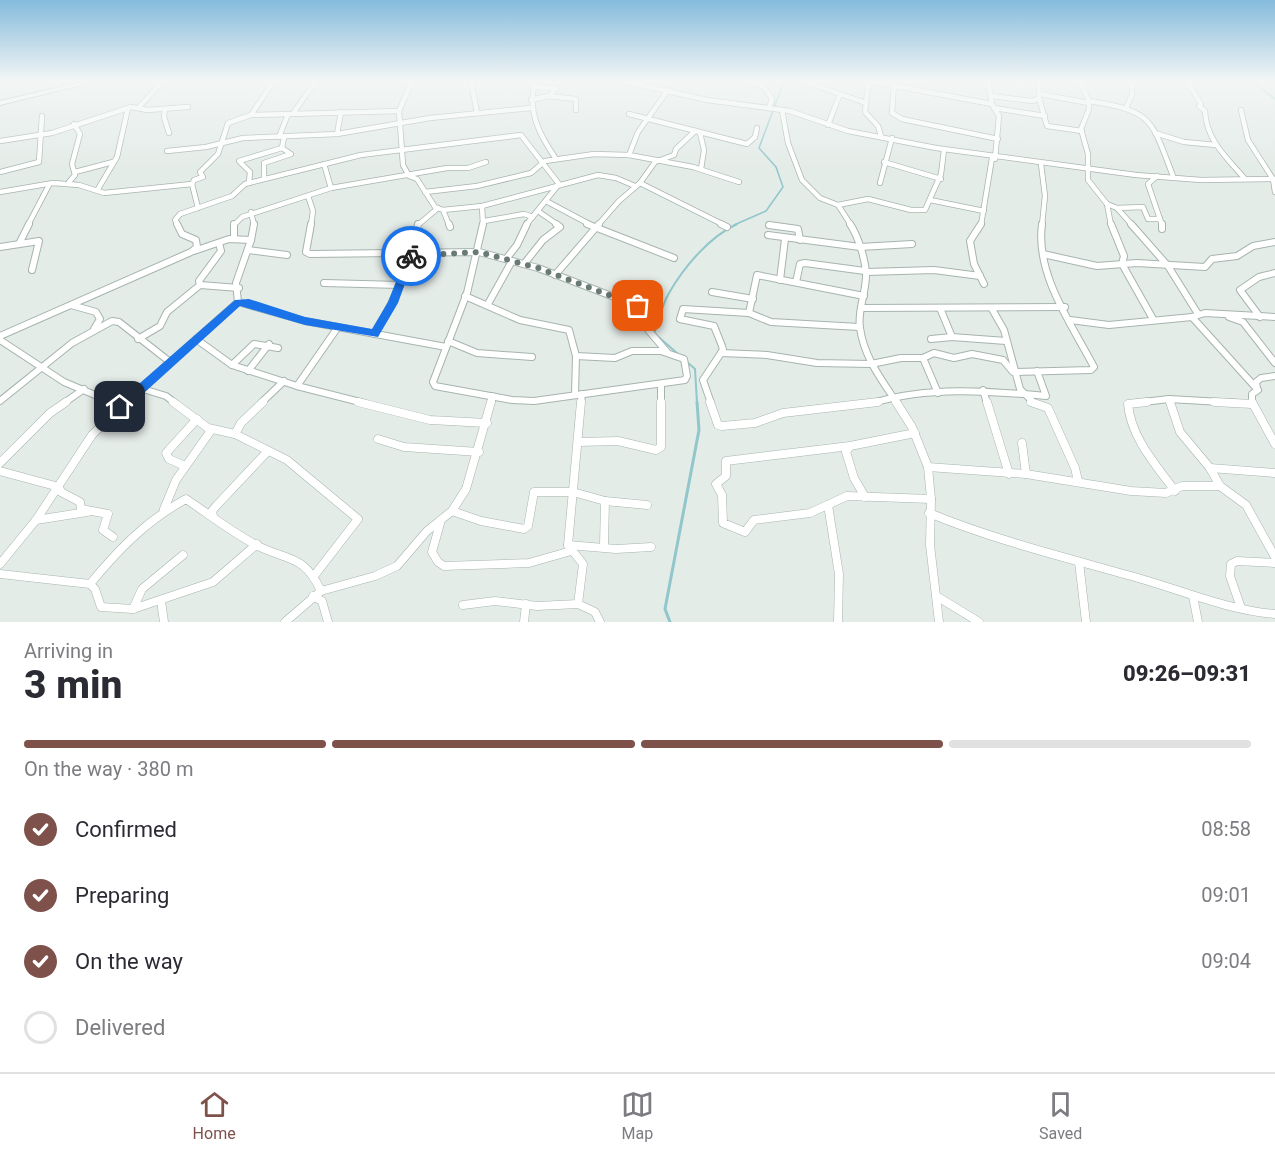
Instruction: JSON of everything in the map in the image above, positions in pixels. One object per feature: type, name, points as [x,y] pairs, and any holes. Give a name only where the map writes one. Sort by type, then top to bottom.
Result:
[{"type":"street","points":[[0,141],[42,135],[121,110]]},
{"type":"street","points":[[98,189],[109,173],[120,147],[122,122],[127,110]]},
{"type":"street","points":[[165,110],[164,117],[169,133]]},
{"type":"street","points":[[251,115],[254,110]]},
{"type":"street","points":[[295,110],[294,112],[298,114]]},
{"type":"street","points":[[167,151],[206,147],[220,142],[337,134],[400,123],[509,110]]},
{"type":"street","points":[[531,110],[534,124],[556,159]]},
{"type":"street","points":[[630,155],[634,135],[656,110]]},
{"type":"street","points":[[773,110],[802,180],[820,198],[838,205],[868,199],[920,211],[925,210],[941,179],[944,150]]},
{"type":"street","points":[[777,110],[828,125],[993,158],[1136,175],[1222,181],[1274,179]]},
{"type":"street","points":[[828,125],[834,110]]},
{"type":"street","points":[[865,110],[878,126],[881,136]]},
{"type":"street","points":[[892,110],[892,113],[902,119],[998,140]]},
{"type":"street","points":[[984,284],[974,264],[970,242],[981,227],[998,140],[999,116],[995,110]]},
{"type":"street","points":[[1014,110],[1045,116]]},
{"type":"street","points":[[1043,110],[1047,126],[1082,131]]},
{"type":"street","points":[[1087,110],[1082,131],[1088,154],[1086,170],[1088,180],[1107,204],[1113,234],[1124,256],[1122,264],[1153,320]]},
{"type":"street","points":[[1129,110],[1148,121],[1155,132],[1173,177]]},
{"type":"street","points":[[1203,110],[1203,124],[1216,145],[1245,179]]},
{"type":"street","points":[[1241,110],[1248,140],[1274,179],[1275,192]]},
{"type":"street","points":[[192,184],[194,180],[203,177],[200,171],[214,160],[220,150],[223,128],[232,118],[251,115],[399,111],[403,148],[402,165],[409,176],[417,179],[440,209],[450,227]]},
{"type":"street","points":[[337,134],[341,112]]},
{"type":"street","points":[[629,114],[747,144],[755,137],[757,128]]},
{"type":"street","points":[[282,148],[282,137],[288,115]]},
{"type":"street","points":[[0,171],[39,162],[42,116]]},
{"type":"street","points":[[74,124],[80,134],[72,164],[75,172]]},
{"type":"street","points":[[555,275],[656,162],[674,155],[676,149],[698,132]]},
{"type":"street","points":[[698,132],[704,150],[701,169]]},
{"type":"street","points":[[1155,132],[1184,142],[1216,145]]},
{"type":"street","points":[[120,407],[102,396],[64,382],[1,342],[35,318],[146,275],[191,252],[197,247],[196,240],[183,234],[176,220],[180,214],[232,196],[240,187],[249,183],[324,164],[403,148],[521,135],[559,184]]},
{"type":"street","points":[[880,183],[892,138]]},
{"type":"street","points":[[264,179],[264,163],[291,154],[282,148]]},
{"type":"street","points":[[249,183],[250,172],[239,161],[282,148]]},
{"type":"street","points":[[425,192],[477,186],[531,173],[543,163],[556,159],[594,154],[630,155],[656,162],[701,169],[739,183]]},
{"type":"street","points":[[69,182],[75,172],[113,162]]},
{"type":"street","points":[[234,238],[236,220],[251,212],[331,188],[447,168],[468,168],[486,162]]},
{"type":"street","points":[[884,162],[941,179]]},
{"type":"street","points":[[324,164],[331,188]]},
{"type":"street","points":[[1013,372],[1091,370],[1094,367],[1050,278],[1043,255],[1040,239],[1045,194],[1040,179],[1041,164]]},
{"type":"street","points":[[374,334],[400,285],[412,254],[418,223],[440,209],[482,206],[598,175],[638,184],[727,226]]},
{"type":"street","points":[[1157,176],[1148,184],[1148,190],[1162,229]]},
{"type":"street","points":[[0,192],[31,184],[49,185],[69,182],[78,187],[93,186],[104,193],[147,191],[168,185],[192,184]]},
{"type":"street","points":[[192,184],[198,208]]},
{"type":"street","points":[[488,304],[533,217],[559,184]]},
{"type":"street","points":[[19,244],[49,185]]},
{"type":"street","points":[[308,196],[313,211],[306,252],[310,254],[479,252],[524,264],[638,306],[640,316],[653,339],[668,353]]},
{"type":"street","points":[[930,200],[984,210]]},
{"type":"street","points":[[546,201],[567,213],[569,217],[674,258]]},
{"type":"street","points":[[1107,204],[1117,208],[1143,207],[1148,219],[1160,219]]},
{"type":"street","points":[[838,205],[855,232],[866,272],[859,327],[871,364],[915,433],[928,467],[932,500],[928,513],[939,622]]},
{"type":"street","points":[[482,206],[484,221],[479,252],[433,382],[435,386],[534,401],[661,386],[685,380],[687,376],[684,359],[668,353],[632,351],[615,358],[576,356]]},
{"type":"street","points":[[1117,208],[1168,266],[1195,316],[1258,390]]},
{"type":"street","points":[[524,264],[543,240],[560,227],[538,211]]},
{"type":"street","points":[[0,564],[36,520],[92,435],[120,407],[143,389],[238,302],[239,288],[236,283],[254,226],[251,212]]},
{"type":"street","points":[[484,221],[524,214],[533,217]]},
{"type":"street","points":[[769,225],[798,229],[800,240]]},
{"type":"street","points":[[780,280],[786,228]]},
{"type":"street","points":[[768,235],[860,247],[912,244]]},
{"type":"street","points":[[179,256],[234,238],[251,240]]},
{"type":"street","points":[[0,247],[40,242],[32,270]]},
{"type":"street","points":[[1043,255],[1097,266],[1122,264],[1205,267],[1212,259],[1237,256],[1253,246],[1275,242]]},
{"type":"street","points":[[138,339],[160,326],[166,312],[200,285],[210,264],[220,255],[222,248],[219,243]]},
{"type":"street","points":[[248,250],[287,255]]},
{"type":"street","points":[[796,282],[800,264],[806,263],[866,272],[934,270],[980,276]]},
{"type":"street","points":[[1260,317],[1240,290],[1253,279],[1275,273]]},
{"type":"street","points":[[749,313],[757,275],[864,296]]},
{"type":"street","points":[[324,283],[400,285]]},
{"type":"street","points":[[200,285],[239,288]]},
{"type":"street","points":[[712,292],[753,299]]},
{"type":"street","points":[[465,296],[488,304],[520,320],[568,330],[576,356],[578,394],[578,442],[569,548]]},
{"type":"street","points":[[238,302],[249,303],[305,321],[374,334],[447,344],[477,353],[532,357]]},
{"type":"street","points":[[71,305],[96,312],[100,316],[94,330]]},
{"type":"street","points":[[861,308],[1065,308]]},
{"type":"street","points":[[940,308],[952,337]]},
{"type":"street","points":[[859,327],[771,322],[749,313],[683,309],[680,321],[714,326],[714,331],[722,344],[721,353],[703,380],[718,425],[754,423],[783,413],[837,410],[892,397],[983,390],[1046,396],[1037,371]]},
{"type":"street","points":[[992,309],[1003,328],[1013,372],[1023,393],[1035,404],[1048,408],[1075,468],[1077,481]]},
{"type":"street","points":[[1223,315],[1243,322],[1275,363]]},
{"type":"street","points":[[1070,320],[1109,325],[1195,316],[1275,317]]},
{"type":"street","points":[[0,401],[41,367],[94,330],[114,320],[170,362]]},
{"type":"street","points":[[297,386],[310,372],[321,349],[338,327]]},
{"type":"street","points":[[931,339],[952,337],[1006,341]]},
{"type":"street","points":[[196,339],[232,365],[297,386],[430,420],[488,423]]},
{"type":"street","points":[[232,365],[251,345],[269,344],[278,348]]},
{"type":"street","points":[[248,371],[269,344]]},
{"type":"street","points":[[721,353],[767,355],[817,363],[871,364],[901,358],[923,358],[934,354],[954,358],[972,354],[1003,360],[1013,372]]},
{"type":"street","points":[[923,358],[938,393]]},
{"type":"street","points":[[1258,390],[1256,381],[1275,376]]},
{"type":"street","points":[[235,434],[241,423],[284,381]]},
{"type":"street","points":[[578,442],[618,441],[656,450],[662,447],[661,386]]},
{"type":"street","points":[[143,389],[166,396],[212,429],[235,434],[287,460],[358,519],[314,576]]},
{"type":"street","points":[[0,463],[50,413],[84,390]]},
{"type":"street","points":[[983,390],[1009,474]]},
{"type":"street","points":[[1258,390],[1252,394],[1252,404],[1275,444]]},
{"type":"street","points":[[288,621],[321,591],[375,576],[397,566],[427,531],[452,511],[466,489],[479,452],[488,423],[492,396]]},
{"type":"street","points":[[1175,491],[1137,433],[1128,404],[1169,399],[1252,404]]},
{"type":"street","points":[[1169,399],[1180,432],[1210,468],[1220,486],[1246,505],[1275,557]]},
{"type":"street","points":[[185,466],[169,459],[166,453],[197,419]]},
{"type":"street","points":[[164,510],[176,480],[212,429]]},
{"type":"street","points":[[915,433],[850,446],[726,460],[726,476],[717,484],[722,495],[723,523],[745,532],[754,520],[810,513],[847,496],[932,500]]},
{"type":"street","points":[[378,439],[404,447],[479,452]]},
{"type":"street","points":[[1022,443],[1026,474]]},
{"type":"street","points":[[850,446],[846,453],[851,470],[866,497]]},
{"type":"street","points":[[213,516],[212,511],[217,505],[267,452]]},
{"type":"street","points":[[928,467],[1026,474],[1131,490],[1175,491],[1182,486],[1207,488],[1220,486]]},
{"type":"street","points":[[1210,468],[1275,473]]},
{"type":"street","points":[[0,471],[59,487],[61,492],[80,502],[81,509],[108,514],[103,530],[113,537]]},
{"type":"street","points":[[452,511],[481,521],[524,528],[528,526],[534,492],[573,492],[605,501],[647,505]]},
{"type":"street","points":[[90,584],[121,546],[164,510],[186,499],[257,544],[293,559],[314,576],[321,591]]},
{"type":"street","points":[[604,546],[605,501]]},
{"type":"street","points":[[828,505],[839,574],[838,622]]},
{"type":"street","points":[[36,520],[90,512]]},
{"type":"street","points":[[928,513],[956,525],[1193,596],[1270,616]]},
{"type":"street","points":[[441,520],[434,538],[432,553],[436,562],[444,566],[529,563],[569,548],[651,547]]},
{"type":"street","points":[[0,574],[90,584],[95,589],[101,607],[133,609],[213,582],[257,544]]},
{"type":"street","points":[[569,548],[583,564],[578,604]]},
{"type":"street","points":[[133,609],[142,590],[183,555]]},
{"type":"street","points":[[1241,608],[1230,576],[1231,564],[1237,561],[1275,563]]},
{"type":"street","points":[[1079,562],[1086,622]]},
{"type":"street","points":[[313,596],[322,601],[328,622]]},
{"type":"street","points":[[1193,596],[1198,608],[1198,622]]},
{"type":"street","points":[[938,597],[979,622]]},
{"type":"street","points":[[162,601],[164,622]]},
{"type":"street","points":[[463,605],[495,601],[526,604],[578,604],[595,612],[600,622]]},
{"type":"street","points":[[524,622],[526,604]]},
{"type":"waterway","points":[[734,225],[766,211],[783,187],[776,167],[759,148],[773,110]]},
{"type":"waterway","points":[[678,354],[654,333],[662,308],[675,283],[698,254],[717,237],[737,224]]},
{"type":"waterway","points":[[687,362],[695,369],[697,403]]},
{"type":"waterway","points":[[670,622],[665,609],[699,430],[697,402]]},
{"type":"way so far","points":[[411,256],[412,254],[479,252],[538,268],[601,294],[638,306]]},
{"type":"route","points":[[120,407],[143,389],[238,302],[249,303],[305,321],[374,334],[393,303],[411,256]]}]
